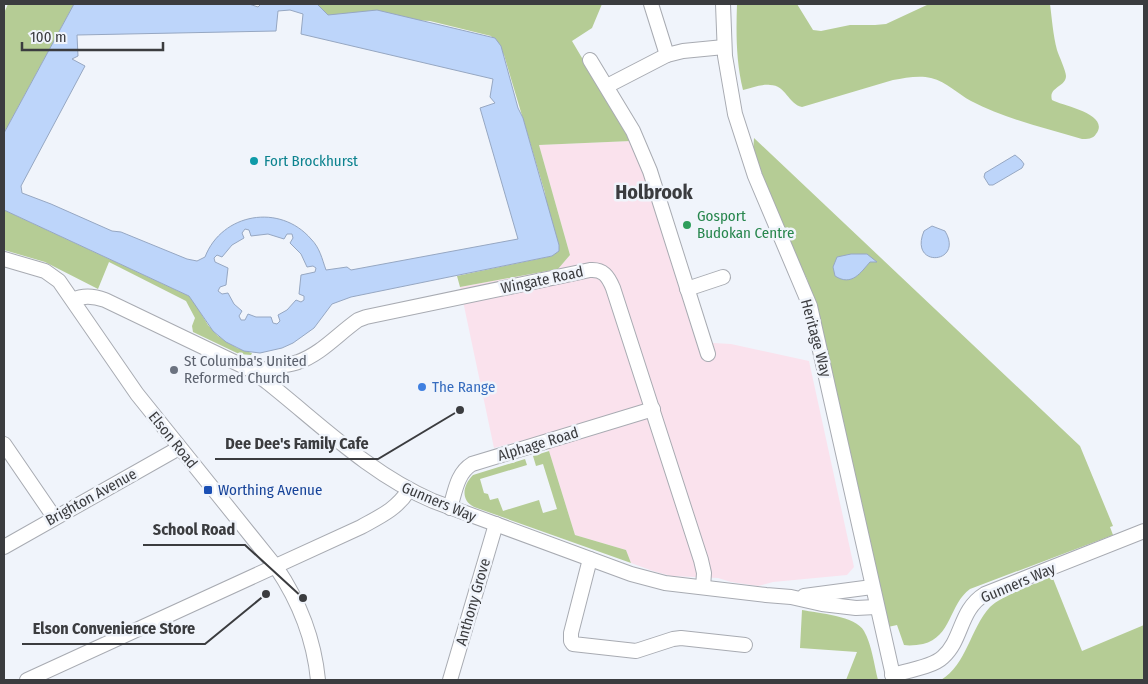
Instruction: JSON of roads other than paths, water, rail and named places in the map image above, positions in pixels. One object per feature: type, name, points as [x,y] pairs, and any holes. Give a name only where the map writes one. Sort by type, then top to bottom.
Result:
[{"type":"street","points":[[651,4],[667,55]]},
{"type":"street","name":"Heritage Way","points":[[723,4],[724,47],[739,129],[755,176],[810,306],[893,678]]},
{"type":"street","points":[[607,86],[667,55],[683,51],[724,47]]},
{"type":"street","points":[[590,60],[607,86],[639,144],[650,171],[708,354]]},
{"type":"street","name":"Elson Road","points":[[4,259],[29,265],[49,273],[59,281],[137,394],[276,567],[289,586],[306,621],[316,661],[318,680]]},
{"type":"street","name":"Wingate Road","points":[[259,375],[264,370],[293,364],[309,357],[353,324],[366,317],[597,270],[606,274],[613,288],[701,560],[704,573],[703,587]]},
{"type":"street","points":[[687,289],[723,277]]},
{"type":"street","name":"Gunners Way","points":[[73,300],[84,296],[105,300],[259,375],[371,466],[408,491],[631,574],[666,583],[766,596],[791,597],[872,587]]},
{"type":"street","name":"Alphage Road","points":[[450,508],[461,474],[472,464],[653,409]]},
{"type":"street","points":[[4,444],[54,517]]},
{"type":"street","name":"Brighton Avenue","points":[[4,547],[179,448]]},
{"type":"street","points":[[27,680],[361,527],[394,509],[408,491]]},
{"type":"street","name":"Anthony Grove","points":[[450,680],[496,524]]},
{"type":"street","name":"Gunners Way","points":[[893,678],[942,658],[951,647],[970,607],[985,594],[1144,531]]},
{"type":"street","points":[[590,559],[571,633],[573,644],[636,651],[681,638],[745,646]]},
{"type":"street","name":"Gunners Way","points":[[791,597],[822,604],[856,608],[876,607]]},
{"type":"water","points":[[74,4],[249,4],[258,7],[261,4],[317,4],[328,15],[377,10],[495,38],[501,46],[518,108],[523,118],[559,245],[559,251],[552,256],[351,297],[332,304],[314,328],[293,343],[282,348],[260,353],[244,351],[226,342],[213,331],[189,296],[4,210],[4,133]],"holes":[[[290,10],[303,14],[301,34],[493,79],[490,97],[495,103],[480,108],[518,239],[351,270],[347,267],[326,270],[317,246],[298,228],[284,220],[268,217],[253,218],[238,222],[224,231],[213,242],[205,257],[197,261],[187,259],[121,232],[112,231],[22,193],[21,186],[85,66],[72,59],[78,56],[77,35],[276,31],[278,11]],[[245,229],[249,230],[251,236],[268,234],[284,239],[287,234],[292,234],[293,238],[290,243],[301,254],[307,267],[313,266],[316,268],[315,272],[301,275],[299,294],[304,296],[304,300],[301,302],[296,300],[287,310],[278,315],[280,321],[277,324],[273,323],[271,317],[256,317],[248,314],[245,320],[241,320],[239,316],[242,311],[234,304],[228,293],[222,294],[218,291],[220,287],[226,285],[228,268],[215,262],[214,258],[217,255],[222,257],[232,245],[244,238],[242,233]]]},
{"type":"water","points":[[1015,155],[1024,164],[1022,168],[993,185],[989,185],[984,177],[985,173]]},
{"type":"water","points":[[932,226],[945,231],[949,242],[948,250],[943,256],[936,258],[923,252],[921,243],[924,231]]},
{"type":"water","points":[[851,254],[867,254],[877,262],[870,262],[856,277],[851,279],[846,280],[835,276],[833,267],[837,257]]},
{"type":"place","name":"Fort Brockhurst","points":[[254,161]]},
{"type":"place","name":"Gosport Budokan Centre","points":[[687,225]]},
{"type":"place","name":"St Columba's United Reformed Church","points":[[174,370]]},
{"type":"place","name":"The Range","points":[[422,387]]},
{"type":"place","name":"Dee Dee's Family Cafe","points":[[460,410]]},
{"type":"place","name":"Worthing Avenue","points":[[208,490]]},
{"type":"place","name":"Elson Convenience Store","points":[[266,594]]},
{"type":"place","name":"School Road","points":[[303,598]]},
{"type":"district","name":"Holbrook","points":[[654,192]]}]
